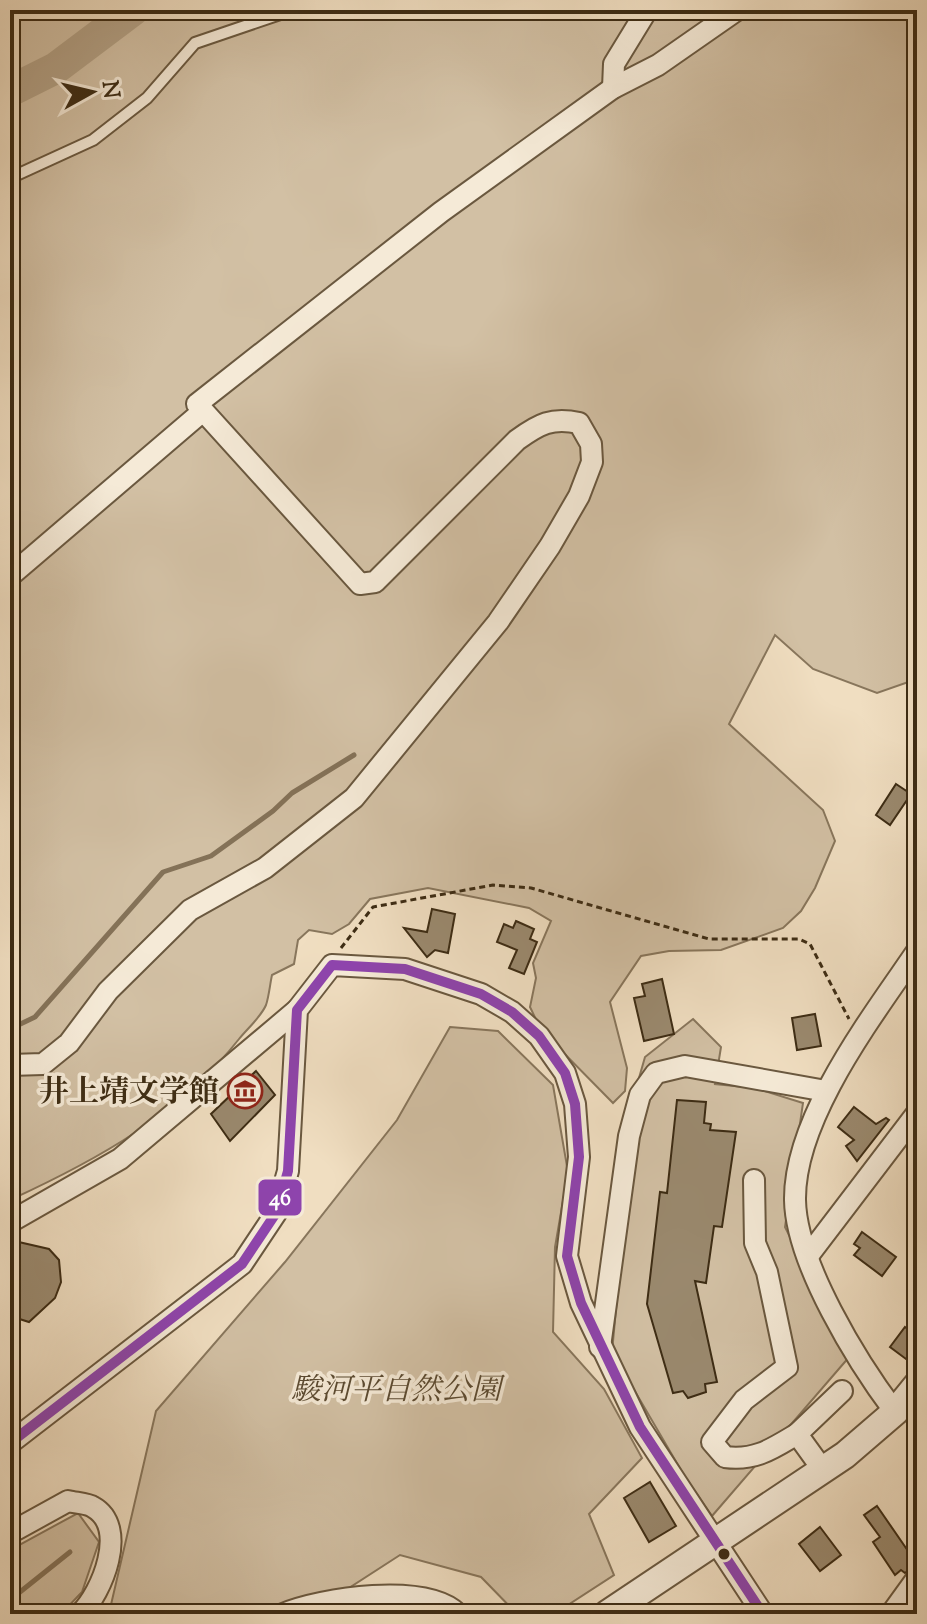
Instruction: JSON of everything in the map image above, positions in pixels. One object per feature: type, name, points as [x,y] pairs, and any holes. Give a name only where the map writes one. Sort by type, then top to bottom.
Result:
[{"type":"street","points":[[613,88],[614,64],[647,10]]},
{"type":"street","points":[[10,1065],[43,1064],[69,1043],[108,991],[190,910],[265,868],[354,798],[498,622],[557,534],[579,496],[592,462],[591,444],[579,423],[559,418],[541,423],[517,440],[375,582],[360,584],[197,404],[441,212],[613,88],[658,65],[737,10]]},
{"type":"street","points":[[10,576],[203,411]]},
{"type":"street","points":[[895,1412],[859,1364],[808,1256],[795,1200],[802,1155],[826,1091],[917,951]]},
{"type":"street","points":[[10,1222],[120,1159],[297,1010],[332,965],[405,969],[481,994],[512,1012],[539,1036],[565,1073],[575,1104],[579,1157],[567,1256],[581,1303],[640,1427],[763,1614]]},
{"type":"street","points":[[10,1443],[242,1264],[276,1213],[288,1171],[297,1010]]},
{"type":"street","points":[[600,1347],[629,1136],[640,1095],[656,1073],[685,1066],[826,1091]]},
{"type":"street","points":[[808,1256],[917,1113]]},
{"type":"street","points":[[754,1180],[755,1243],[767,1272],[787,1367],[744,1400],[712,1442],[725,1457],[746,1460],[764,1454],[797,1434],[842,1391]]},
{"type":"street","points":[[607,1614],[718,1543],[823,1470],[895,1412],[917,1385]]},
{"type":"street","points":[[797,1434],[823,1470]]},
{"type":"street","points":[[10,1533],[68,1501],[93,1507],[104,1520],[113,1550],[91,1603],[80,1614]]},
{"type":"street","points":[[891,1614],[917,1578]]},
{"type":"street","points":[[283,1614],[374,1595],[414,1598],[452,1608],[458,1614]]},
{"type":"lane","points":[[10,178],[93,140],[147,98],[195,43],[292,10]]},
{"type":"path","points":[[332,965],[343,945],[373,907],[493,885],[531,888],[709,939],[799,939],[810,944],[841,1009],[860,1035]]},
{"type":"green space","points":[[10,10],[917,10],[917,679],[877,693],[813,669],[775,635],[729,724],[823,810],[835,841],[815,888],[801,911],[783,928],[721,950],[669,951],[641,956],[610,1002],[627,1068],[625,1091],[613,1103],[541,1030],[530,1007],[536,978],[533,963],[551,921],[529,908],[428,888],[370,899],[349,924],[332,934],[309,930],[298,940],[294,964],[272,975],[261,1014],[190,1091],[105,1152],[10,1200]]},
{"type":"green space","points":[[693,1019],[721,1047],[715,1084],[755,1088],[803,1103],[785,1227],[850,1356],[712,1516],[685,1477],[612,1352],[637,1085],[645,1057]]},
{"type":"green space","name":"駿河平自然公園","points":[[450,1027],[498,1031],[553,1085],[568,1172],[555,1247],[553,1332],[604,1389],[642,1458],[589,1514],[614,1575],[554,1614],[517,1614],[481,1577],[400,1555],[338,1595],[277,1614],[104,1614],[110,1609],[156,1411],[285,1262],[397,1120]]},
{"type":"green space","points":[[78,1513],[99,1542],[82,1592],[61,1614],[10,1614],[10,1550]]},
{"type":"building","points":[[896,784],[911,794],[890,825],[876,815]]},
{"type":"building","points":[[432,909],[455,914],[448,953],[435,950],[427,957],[404,928],[427,932]]},
{"type":"building","points":[[516,921],[534,929],[530,939],[537,942],[524,974],[509,968],[517,950],[497,942],[504,924],[513,928]]},
{"type":"building","points":[[662,979],[674,1034],[644,1041],[634,998],[645,996],[642,984]]},
{"type":"building","points":[[815,1014],[821,1046],[797,1050],[792,1018]]},
{"type":"building","points":[[256,1071],[275,1095],[230,1141],[211,1114]]},
{"type":"building","points":[[677,1100],[706,1102],[704,1123],[711,1124],[710,1130],[736,1132],[722,1227],[714,1226],[706,1283],[695,1281],[717,1382],[705,1384],[706,1392],[688,1398],[683,1391],[673,1393],[647,1304],[660,1192],[667,1193]]},
{"type":"building","points":[[854,1107],[876,1124],[886,1118],[889,1120],[857,1161],[846,1146],[854,1140],[838,1127]]},
{"type":"building","points":[[862,1232],[896,1257],[882,1276],[854,1255],[860,1248],[854,1244]]},
{"type":"building","points":[[10,1240],[49,1249],[59,1260],[61,1282],[55,1298],[29,1322],[10,1316]]},
{"type":"building","points":[[905,1327],[917,1336],[917,1346],[906,1359],[890,1347]]},
{"type":"building","points":[[650,1482],[676,1526],[649,1542],[624,1498]]},
{"type":"building","points":[[877,1506],[917,1564],[905,1573],[901,1570],[895,1575],[873,1542],[880,1537],[864,1515]]},
{"type":"building","points":[[820,1527],[841,1555],[820,1571],[799,1544]]},
{"type":"waterway","points":[[10,91],[56,68],[133,10]]},
{"type":"waterway","points":[[10,1029],[35,1017],[163,872],[211,856],[273,811],[292,793],[354,755]]},
{"type":"waterway","points":[[10,1600],[70,1552]]},
{"type":"transit line","name":"46","points":[[10,1443],[242,1264],[276,1213],[288,1171],[297,1010],[332,965],[405,969],[481,994],[512,1012],[539,1036],[565,1073],[575,1104],[579,1157],[567,1256],[581,1303],[640,1427],[763,1614]]},
{"type":"place","name":"井上靖文学館","points":[[245,1091]]}]
